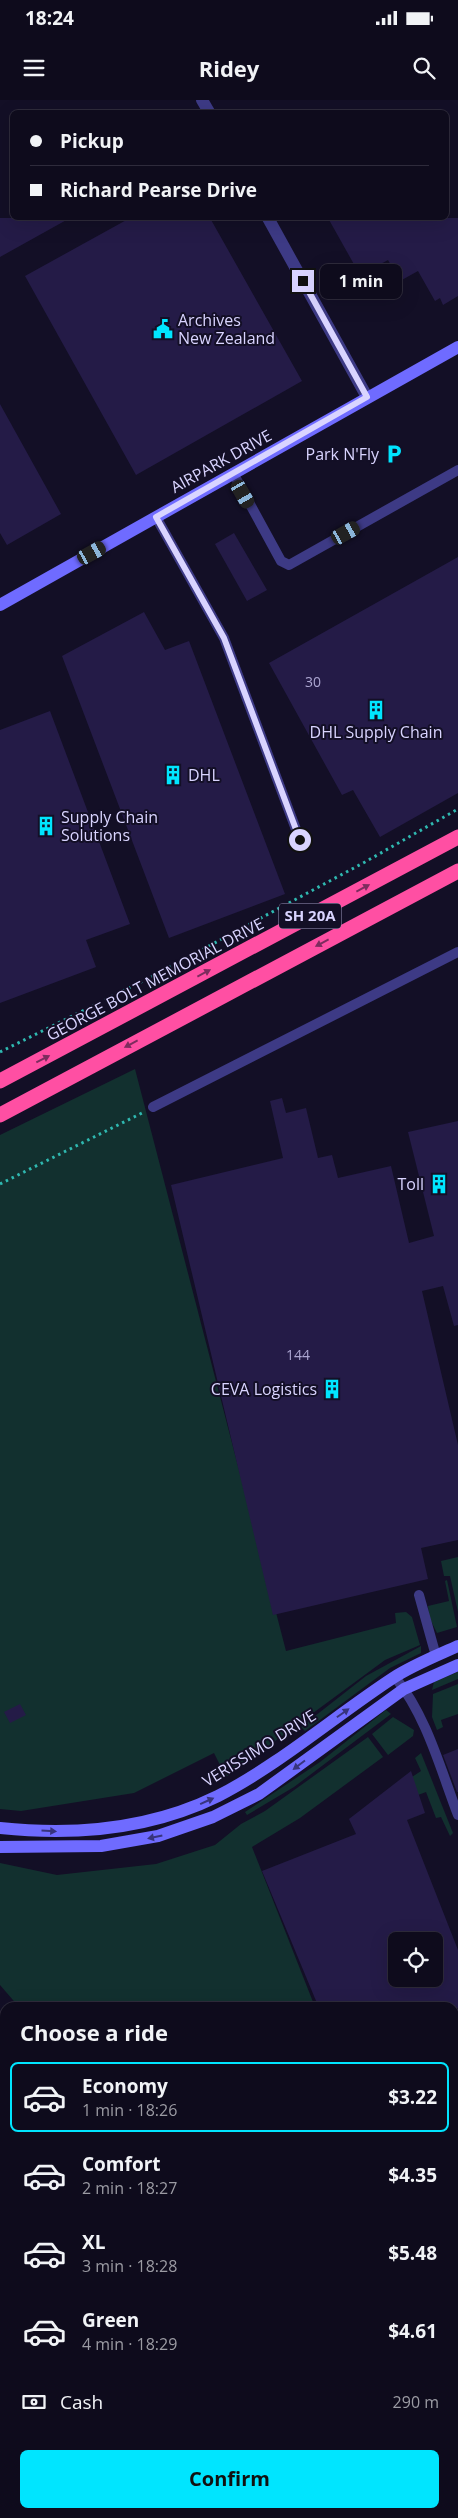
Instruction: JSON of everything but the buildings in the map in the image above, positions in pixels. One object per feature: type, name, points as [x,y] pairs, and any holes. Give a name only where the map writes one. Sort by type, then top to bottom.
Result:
[{"type":"highway","name":"GEORGE BOLT MEMORIAL DRIVE","points":[[0,1081],[458,837]]},
{"type":"highway","name":"SH 20A","points":[[0,1115],[458,871]]},
{"type":"street","points":[[269,220],[367,397]]},
{"type":"street","name":"AIRPARK DRIVE","points":[[0,604],[458,347]]},
{"type":"street","name":"VERISSIMO DRIVE","points":[[0,1828],[56,1831],[102,1830],[147,1822],[187,1809],[218,1795],[283,1755],[395,1677],[458,1646]]},
{"type":"street","name":"VERISSIMO DRIVE","points":[[0,1846],[100,1846],[158,1836],[206,1820],[259,1794],[404,1689],[458,1665]]},
{"type":"lane","points":[[233,473],[281,561],[289,565],[458,470]]},
{"type":"lane","points":[[156,517],[224,638],[300,840]]},
{"type":"lane","points":[[153,1108],[458,952]]},
{"type":"lane","points":[[419,1595],[436,1656]]},
{"type":"lane","points":[[395,1677],[424,1725],[458,1815]]},
{"type":"path","points":[[0,1052],[157,974],[365,862],[458,809]]},
{"type":"path","points":[[0,1184],[153,1108]]},
{"type":"green space","points":[[135,1069],[286,1651],[396,1623],[395,1613],[406,1612],[412,1617],[420,1645],[385,1660],[226,1777],[214,1753],[134,1793],[21,1811],[0,1809],[0,1135]]},
{"type":"green space","points":[[458,1557],[458,1612],[450,1576],[444,1576],[441,1561]]},
{"type":"green space","points":[[447,1580],[457,1627],[437,1633],[429,1617],[428,1606],[449,1601],[445,1581]]},
{"type":"green space","points":[[421,1646],[421,1653],[390,1668],[305,1731],[301,1727],[366,1676]]},
{"type":"green space","points":[[458,1672],[458,1679],[432,1690],[434,1682]]},
{"type":"green space","points":[[458,1684],[458,1714],[441,1720],[443,1727],[437,1730],[432,1717],[433,1694]]},
{"type":"green space","points":[[386,1710],[391,1714],[294,1787],[247,1815],[245,1812],[320,1762]]},
{"type":"green space","points":[[393,1717],[414,1730],[413,1736],[388,1755],[372,1734]]},
{"type":"green space","points":[[368,1737],[383,1757],[300,1818],[252,1847],[313,2002],[15,2002],[0,1985],[0,1863],[57,1875],[156,1864],[215,1845],[241,1824],[265,1811]]},
{"type":"green space","points":[[421,1753],[453,1833],[450,1836],[441,1817],[436,1818],[426,1792],[418,1795],[412,1777],[421,1771],[415,1758]]},
{"type":"place","name":"Archives New Zealand","points":[[163,329]]},
{"type":"place","name":"Park N'Fly","points":[[394,454]]},
{"type":"place","name":"DHL Supply Chain","points":[[376,710]]},
{"type":"place","name":"DHL","points":[[173,775]]},
{"type":"place","name":"Supply Chain Solutions","points":[[46,826]]},
{"type":"place","name":"Toll","points":[[439,1184]]},
{"type":"place","name":"CEVA Logistics","points":[[332,1389]]},
{"type":"route","points":[[300,840],[224,638],[156,517],[367,397],[303,281]]}]
